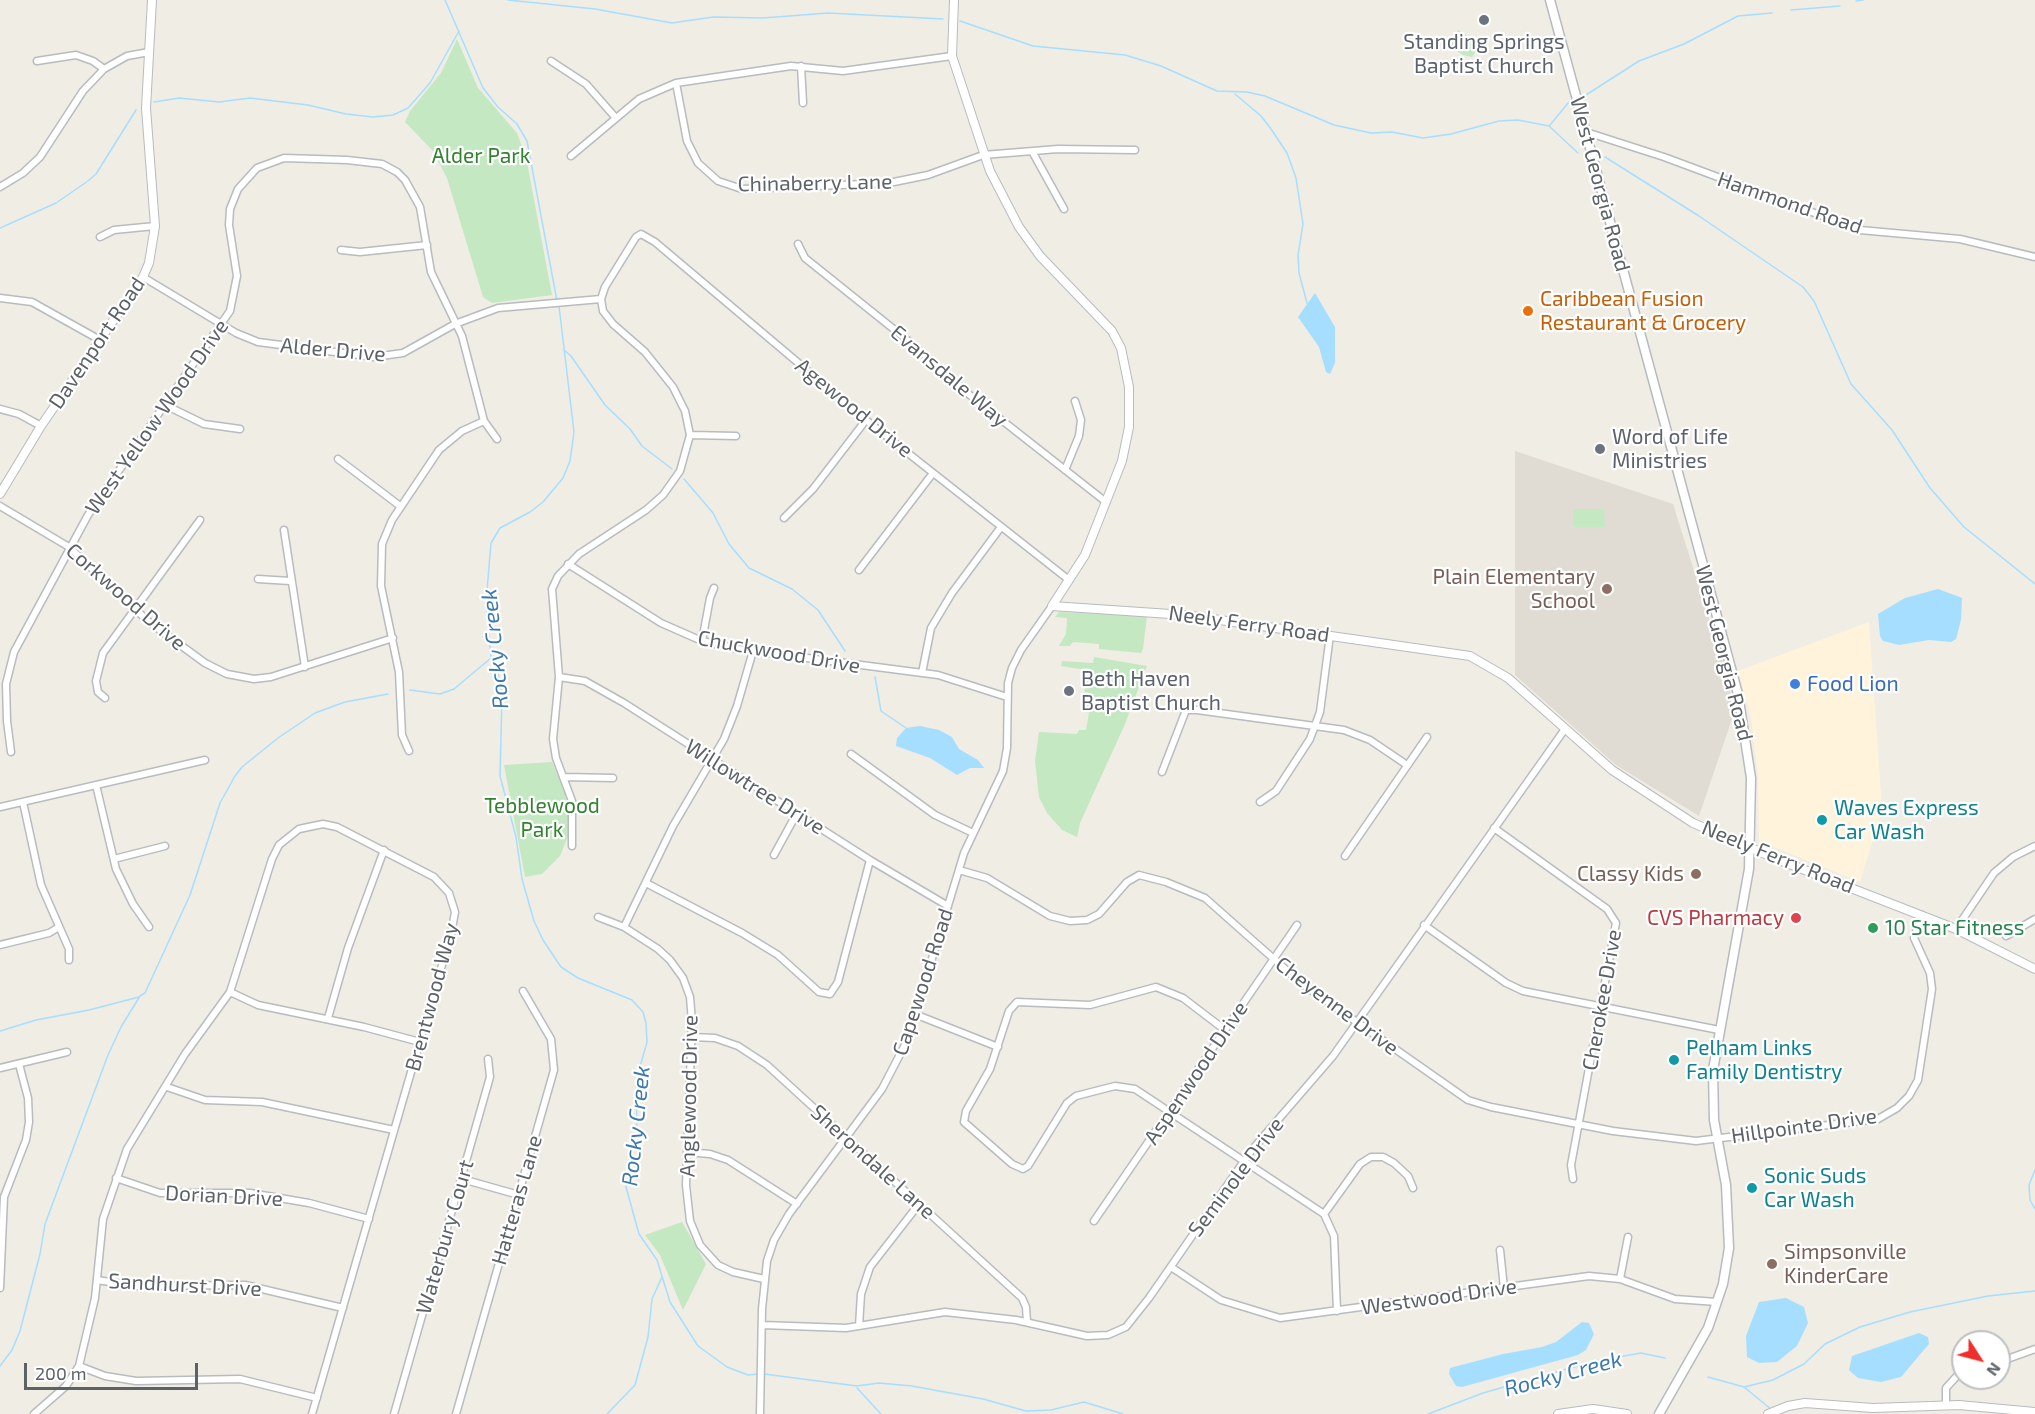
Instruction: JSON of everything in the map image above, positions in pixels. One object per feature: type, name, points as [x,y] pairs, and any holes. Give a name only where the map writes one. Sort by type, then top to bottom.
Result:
[{"type":"main road","name":"West Georgia Road","points":[[1550,0],[1738,694],[1751,778],[1750,849],[1744,901],[1713,1070],[1714,1120],[1726,1185],[1729,1230],[1726,1270],[1702,1341],[1659,1414]]},
{"type":"street","name":"Davenport Road","points":[[0,494],[40,426],[143,278],[153,248],[155,226],[146,108],[152,0]]},
{"type":"street","points":[[954,0],[952,56],[983,155],[1002,195],[1031,244],[1051,269],[1107,324],[1120,348],[1129,387],[1129,435],[1122,461],[1090,544],[1052,606]]},
{"type":"street","points":[[1,184],[23,173],[39,157],[83,91],[104,69],[127,56],[149,52]]},
{"type":"street","points":[[38,61],[76,55],[93,61],[104,69]]},
{"type":"street","points":[[571,156],[615,117],[649,94],[676,83],[801,66],[843,71],[952,56]]},
{"type":"street","points":[[551,61],[586,84],[615,117]]},
{"type":"street","points":[[801,66],[803,102]]},
{"type":"street","name":"Chinaberry Lane","points":[[676,83],[691,153],[707,174],[728,186],[754,189],[889,183],[928,175],[983,155],[1033,153],[1058,149],[1135,150]]},
{"type":"street","name":"Hammond Road","points":[[1586,132],[1664,157],[1860,230],[1960,239],[2035,257]]},
{"type":"street","points":[[1033,153],[1064,209]]},
{"type":"street","name":"West Yellow Wood Drive","points":[[11,752],[6,704],[10,666],[22,635],[69,547],[108,483],[230,311],[236,284],[229,225],[231,203],[248,176],[269,162],[302,158],[365,162],[390,168],[405,180],[417,198],[424,219],[434,280],[468,354],[484,422]]},
{"type":"street","points":[[100,237],[114,230],[155,226]]},
{"type":"street","name":"Agewood Drive","points":[[601,299],[605,287],[641,234],[655,242],[866,420],[1068,580]]},
{"type":"street","name":"Evansdale Way","points":[[798,244],[805,258],[912,343],[966,392],[1106,502]]},
{"type":"street","points":[[341,250],[360,252],[427,245]]},
{"type":"street","name":"Alder Drive","points":[[143,278],[249,339],[269,345],[383,357],[403,353],[455,324],[498,308],[567,300],[601,299]]},
{"type":"street","points":[[0,298],[32,302],[100,340]]},
{"type":"street","points":[[572,846],[573,807],[556,758],[553,739],[559,677],[552,596],[555,583],[568,564],[586,547],[646,510],[663,495],[680,471],[690,435],[685,411],[673,387],[645,352],[607,317],[601,299]]},
{"type":"street","points":[[1065,470],[1079,436],[1081,420],[1075,401]]},
{"type":"street","points":[[165,405],[204,424],[240,429]]},
{"type":"street","points":[[0,409],[19,414],[40,426]]},
{"type":"street","points":[[784,518],[813,489],[866,420]]},
{"type":"street","points":[[409,751],[402,735],[401,683],[381,586],[380,557],[388,528],[400,506],[444,445],[462,431],[484,422],[497,439]]},
{"type":"street","points":[[690,435],[736,436]]},
{"type":"street","points":[[338,459],[400,506]]},
{"type":"street","points":[[859,570],[933,473]]},
{"type":"street","name":"Corkwood Drive","points":[[0,506],[69,547],[134,608],[194,656],[227,674],[262,679],[393,638]]},
{"type":"street","points":[[105,698],[96,686],[100,661],[134,608],[200,520]]},
{"type":"street","points":[[922,674],[931,628],[952,593],[1001,527]]},
{"type":"street","points":[[284,530],[290,581],[306,667]]},
{"type":"street","name":"Chuckwood Drive","points":[[568,564],[661,623],[702,641],[753,651],[945,677],[1007,698]]},
{"type":"street","points":[[258,579],[290,581]]},
{"type":"street","points":[[702,641],[714,588]]},
{"type":"street","name":"Neely Ferry Road","points":[[1052,606],[1155,611],[1456,653],[1482,661],[1508,678],[1612,770],[1674,811],[1721,837],[1956,929],[2035,968]]},
{"type":"street","name":"Capewood Road","points":[[760,1414],[764,1279],[774,1240],[797,1204],[847,1139],[893,1069],[916,1016],[959,870],[973,833],[1003,771],[1007,748],[1009,678],[1016,658],[1052,606]]},
{"type":"street","points":[[1260,802],[1276,791],[1303,751],[1315,724],[1320,712],[1330,635]]},
{"type":"street","points":[[624,927],[673,826],[713,760],[734,714],[753,651]]},
{"type":"street","name":"Willowtree Drive","points":[[559,677],[573,678],[594,685],[870,860],[948,906]]},
{"type":"street","points":[[1162,772],[1186,710],[1315,724],[1361,736],[1407,765]]},
{"type":"street","name":"Seminole Drive","points":[[762,1325],[841,1328],[945,1312],[1027,1322],[1087,1336],[1113,1333],[1126,1326],[1136,1316],[1244,1161],[1326,1064],[1565,729]]},
{"type":"street","points":[[1345,856],[1427,736]]},
{"type":"street","points":[[851,754],[935,815],[973,833]]},
{"type":"street","points":[[0,807],[205,760]]},
{"type":"street","points":[[563,777],[613,778]]},
{"type":"street","points":[[96,785],[121,882],[149,927]]},
{"type":"street","points":[[22,802],[41,885],[69,949],[69,960]]},
{"type":"street","points":[[774,855],[797,813]]},
{"type":"street","name":"Brentwood Way","points":[[34,1414],[66,1386],[79,1366],[97,1280],[103,1219],[127,1149],[167,1087],[185,1054],[230,992],[272,859],[285,838],[299,829],[328,825],[384,850],[439,880],[454,904],[455,919],[312,1414]]},
{"type":"street","name":"Cherokee Drive","points":[[1494,828],[1613,915],[1617,932],[1571,1165],[1573,1179]]},
{"type":"street","points":[[114,859],[165,846]]},
{"type":"street","points":[[1956,929],[1994,873],[2013,857],[2035,846]]},
{"type":"street","points":[[328,1018],[348,948],[384,850]]},
{"type":"street","points":[[646,883],[750,937],[786,962],[819,992],[830,994],[838,982],[870,860]]},
{"type":"street","name":"Cheyenne Drive","points":[[959,870],[987,878],[1050,916],[1070,921],[1087,920],[1099,914],[1127,882],[1139,875],[1149,876],[1205,898],[1301,983],[1468,1100],[1491,1107],[1579,1124],[1676,1140],[1718,1139]]},
{"type":"street","name":"Hillpointe Drive","points":[[1718,1139],[1878,1119],[1897,1108],[1909,1096],[1918,1080],[1932,989],[1930,973],[1914,938],[1922,915]]},
{"type":"street","name":"Anglewood Drive","points":[[598,916],[624,927],[665,955],[680,972],[690,997],[692,1037],[687,1152],[688,1212],[700,1245],[712,1260],[726,1269],[764,1279]]},
{"type":"street","points":[[2006,936],[2035,919]]},
{"type":"street","name":"Aspenwood Drive","points":[[1094,1221],[1297,924]]},
{"type":"street","points":[[1424,925],[1515,987],[1719,1030]]},
{"type":"street","points":[[0,945],[49,933],[59,927]]},
{"type":"street","points":[[1225,1030],[1183,998],[1156,987],[1090,1005],[1017,1002],[1009,1011],[982,1087],[966,1111],[964,1122],[968,1128],[1019,1168],[1028,1166],[1067,1103],[1081,1094],[1126,1086],[1170,1112],[1324,1214],[1334,1236],[1337,1311]]},
{"type":"street","name":"Hatteras Lane","points":[[456,1414],[555,1060],[547,1030],[523,991]]},
{"type":"street","points":[[230,992],[258,1005],[328,1018],[420,1042]]},
{"type":"street","points":[[916,1016],[998,1047]]},
{"type":"street","name":"Sherondale Lane","points":[[692,1037],[722,1040],[753,1054],[1022,1298],[1026,1307],[1027,1322]]},
{"type":"street","points":[[0,1068],[67,1052]]},
{"type":"street","name":"Waterbury Court","points":[[394,1414],[490,1077],[488,1059]]},
{"type":"street","points":[[0,1288],[1,1232],[5,1191],[26,1140],[29,1122],[28,1098],[19,1064]]},
{"type":"street","points":[[167,1087],[205,1100],[262,1102],[394,1130]]},
{"type":"street","points":[[687,1152],[710,1154],[728,1160],[797,1204]]},
{"type":"street","points":[[1324,1214],[1360,1164],[1371,1157],[1383,1157],[1394,1163],[1408,1176],[1413,1188]]},
{"type":"street","name":"Dorian Drive","points":[[116,1178],[160,1193],[250,1193],[309,1203],[369,1219]]},
{"type":"street","points":[[462,1179],[519,1195]]},
{"type":"street","points":[[859,1326],[861,1294],[870,1267],[919,1204]]},
{"type":"street","points":[[1620,1279],[1628,1237]]},
{"type":"street","points":[[1500,1250],[1504,1288]]},
{"type":"street","name":"Westwood Drive","points":[[1171,1266],[1221,1299],[1269,1316],[1290,1318],[1589,1276],[1620,1279],[1675,1299],[1717,1302]]},
{"type":"street","name":"Sandhurst Drive","points":[[97,1280],[135,1286],[245,1285],[343,1308]]},
{"type":"street","points":[[2011,1358],[2035,1349]]},
{"type":"street","points":[[79,1366],[105,1376],[136,1381],[240,1378],[316,1398]]},
{"type":"street","points":[[1946,1404],[1946,1388],[1951,1382]]},
{"type":"street","points":[[1768,1414],[1805,1403],[1873,1408],[1946,1404],[2035,1412]]},
{"type":"street","points":[[1558,1414],[1593,1409],[1628,1414]]},
{"type":"shaded area","name":"Plain Elementary School","points":[[1515,451],[1673,504],[1729,682],[1733,716],[1699,816],[1616,765],[1515,675]]},
{"type":"shaded area","points":[[1869,622],[1882,809],[1860,882],[1759,841],[1758,776],[1751,718],[1738,671]]},
{"type":"green space","points":[[1458,30],[1481,44],[1472,57],[1463,55],[1448,45]]},
{"type":"green space","name":"Alder Park","points":[[457,39],[478,88],[517,133],[526,157],[552,295],[492,303],[483,297],[447,178],[432,150],[405,122],[410,111],[441,73]]},
{"type":"green space","points":[[1573,509],[1604,509],[1605,527],[1573,527]]},
{"type":"green space","points":[[1059,612],[1147,616],[1143,649],[1141,653],[1099,649],[1099,644],[1073,642],[1070,646],[1059,646],[1066,634],[1067,618],[1055,617]]},
{"type":"green space","points":[[1094,657],[1147,666],[1125,724],[1080,823],[1077,837],[1062,830],[1047,813],[1039,797],[1035,761],[1039,732],[1077,734],[1079,730],[1086,730],[1089,713],[1082,712],[1087,670],[1061,666],[1062,661],[1093,663]]},
{"type":"green space","name":"Tebblewood Park","points":[[552,762],[571,815],[570,831],[560,856],[542,874],[525,877],[504,765]]},
{"type":"green space","points":[[682,1222],[706,1264],[683,1310],[660,1255],[645,1235]]},
{"type":"water","points":[[1315,293],[1335,327],[1335,363],[1330,374],[1326,372],[1319,347],[1298,317]]},
{"type":"water","points":[[1938,589],[1962,598],[1961,620],[1956,639],[1951,642],[1929,640],[1899,645],[1883,641],[1880,636],[1878,614],[1905,598]]},
{"type":"water","points":[[920,726],[939,730],[952,737],[959,749],[978,760],[984,768],[970,768],[957,775],[930,758],[896,746],[897,738],[906,728]]},
{"type":"water","points":[[1786,1298],[1804,1307],[1808,1323],[1797,1346],[1777,1362],[1759,1363],[1747,1357],[1746,1336],[1759,1302]]},
{"type":"water","points":[[1582,1322],[1589,1323],[1594,1334],[1586,1350],[1578,1355],[1462,1387],[1456,1386],[1449,1374],[1450,1368],[1556,1342]]},
{"type":"water","points":[[1919,1333],[1928,1337],[1929,1344],[1901,1377],[1881,1382],[1858,1378],[1849,1370],[1852,1356]]},
{"type":"waterway","name":"Rocky Creek","points":[[445,0],[483,88],[498,107],[517,124],[527,141],[557,301]]},
{"type":"waterway","points":[[508,0],[595,9],[672,23],[713,17],[763,18],[828,13],[943,19]]},
{"type":"waterway","points":[[1856,1],[1863,0]]},
{"type":"waterway","points":[[1791,10],[1840,6]]},
{"type":"waterway","points":[[1586,95],[1639,61],[1684,44],[1738,16],[1772,13]]},
{"type":"waterway","points":[[960,21],[1033,46],[1125,55],[1161,66],[1217,91],[1247,92],[1265,96],[1334,125],[1371,133],[1392,132],[1423,138],[1451,134],[1499,121],[1518,120],[1549,126],[1578,153]]},
{"type":"waterway","points":[[154,102],[179,98],[219,102],[250,98],[308,105],[346,114],[373,117],[393,115],[408,108],[430,83],[459,31]]},
{"type":"waterway","points":[[1235,94],[1261,116],[1271,129],[1287,153],[1296,178],[1303,224],[1298,255],[1299,273],[1307,303]]},
{"type":"waterway","points":[[1550,125],[1569,102]]},
{"type":"waterway","points":[[0,228],[56,203],[88,181],[96,174],[136,110]]},
{"type":"waterway","points":[[1605,157],[1699,216],[1803,287],[1814,301],[1851,384],[1892,430],[1930,488],[1964,527],[2035,584]]},
{"type":"waterway","name":"Rocky Creek","points":[[559,306],[574,432],[570,461],[563,478],[543,502],[530,512],[500,528],[491,543],[486,602],[491,657],[499,677],[502,697],[500,776],[516,837],[522,879],[534,921],[543,940],[561,967],[578,978],[632,1000],[643,1012],[647,1042],[636,1081],[637,1131],[626,1187],[639,1234],[657,1260],[670,1302],[698,1346],[727,1367],[748,1375],[759,1374]]},
{"type":"waterway","points":[[564,350],[571,356],[605,405],[630,429],[642,446],[672,469]]},
{"type":"waterway","points":[[684,479],[713,513],[729,544],[749,568],[792,589],[818,610],[845,651]]},
{"type":"waterway","points":[[410,690],[440,694],[454,689],[491,658]]},
{"type":"waterway","points":[[875,677],[881,711],[906,728]]},
{"type":"waterway","points":[[0,1366],[12,1350],[20,1331],[40,1254],[45,1224],[108,1055],[121,1027],[140,996],[145,993],[190,895],[220,803],[235,776],[242,767],[278,738],[315,713],[345,702],[388,694]]},
{"type":"waterway","points":[[0,1031],[36,1020],[139,997]]},
{"type":"waterway","points":[[2035,1170],[2029,1185],[2030,1200],[2035,1209]]},
{"type":"waterway","points":[[607,1414],[635,1385],[648,1337],[652,1299],[662,1277]]},
{"type":"waterway","points":[[1744,1387],[1773,1380],[1804,1364],[1825,1344],[1860,1327],[1910,1312],[1988,1296],[2035,1291]]},
{"type":"waterway","name":"Rocky Creek","points":[[1428,1414],[1483,1393],[1595,1361],[1641,1353],[1665,1358]]},
{"type":"waterway","name":"Rocky Creek","points":[[764,1374],[857,1386],[879,1383],[912,1386],[983,1399],[1026,1411],[1051,1410],[1084,1402],[1123,1414]]},
{"type":"waterway","name":"Rocky Creek","points":[[1708,1377],[1744,1387],[1772,1410]]},
{"type":"waterway","points":[[857,1388],[881,1414]]},
{"type":"place","name":"Standing Springs Baptist Church","points":[[1484,20]]},
{"type":"place","name":"Caribbean Fusion Restaurant & Grocery","points":[[1528,311]]},
{"type":"place","name":"Word of Life Ministries","points":[[1600,449]]},
{"type":"place","name":"Plain Elementary School","points":[[1607,589]]},
{"type":"place","name":"Food Lion","points":[[1795,684]]},
{"type":"place","name":"Beth Haven Baptist Church","points":[[1069,691]]},
{"type":"place","name":"Waves Express Car Wash","points":[[1822,820]]},
{"type":"place","name":"Classy Kids","points":[[1696,874]]},
{"type":"place","name":"CVS Pharmacy","points":[[1796,918]]},
{"type":"place","name":"10 Star Fitness","points":[[1873,928]]},
{"type":"place","name":"Pelham Links Family Dentistry","points":[[1674,1060]]},
{"type":"place","name":"Sonic Suds Car Wash","points":[[1752,1188]]},
{"type":"place","name":"Simpsonville KinderCare","points":[[1772,1264]]}]
